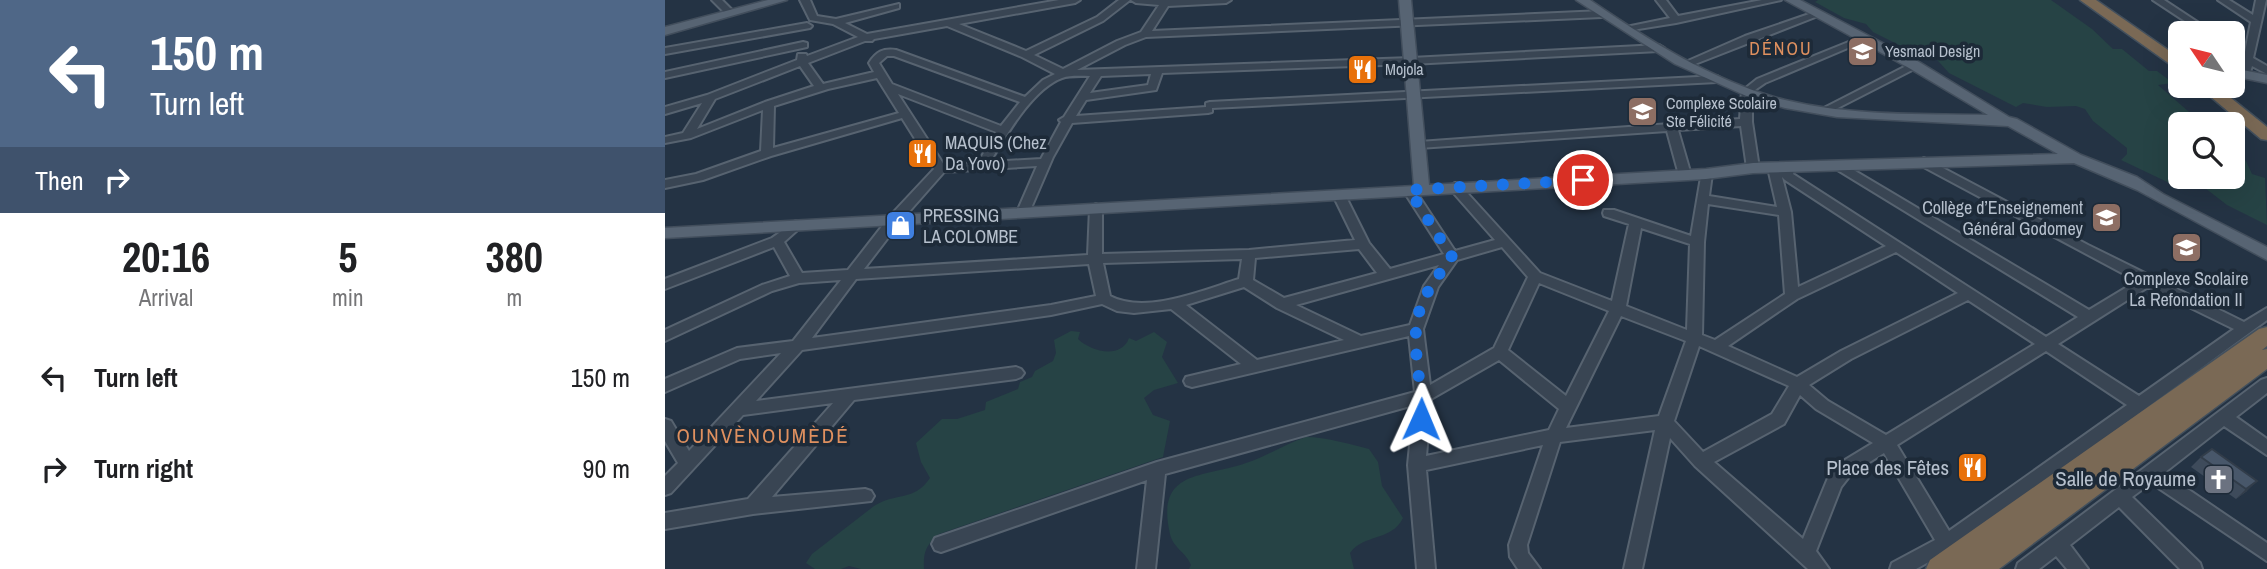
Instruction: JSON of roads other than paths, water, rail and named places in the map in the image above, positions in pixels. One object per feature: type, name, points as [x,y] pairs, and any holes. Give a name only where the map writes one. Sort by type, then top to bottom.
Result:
[{"type":"highway","points":[[2087,0],[2168,58]]},
{"type":"highway","points":[[2098,0],[2168,50]]},
{"type":"highway","points":[[2221,98],[2267,135]]},
{"type":"highway","points":[[2235,98],[2267,122]]},
{"type":"highway","points":[[1956,561],[2257,332]]},
{"type":"highway","points":[[1956,561],[2267,357]]},
{"type":"main road","points":[[665,31],[781,0]]},
{"type":"main road","points":[[1405,0],[1419,145],[1416,189]]},
{"type":"main road","points":[[1582,0],[1686,64],[1717,79],[1785,104],[1886,118],[1999,115]]},
{"type":"main road","points":[[1791,0],[1914,65],[1999,115],[2267,254]]},
{"type":"main road","points":[[2245,74],[2267,79]]},
{"type":"main road","points":[[665,233],[1685,175],[1753,168],[2014,158],[2070,152]]},
{"type":"street","points":[[717,0],[730,13]]},
{"type":"street","points":[[805,0],[810,22],[803,45],[802,62],[820,87]]},
{"type":"street","points":[[1004,14],[1013,0]]},
{"type":"street","points":[[665,111],[711,97],[867,37],[1075,0]]},
{"type":"street","points":[[1026,55],[1100,19],[1125,0]]},
{"type":"street","points":[[1136,0],[1226,0]]},
{"type":"street","points":[[1661,0],[1676,20]]},
{"type":"street","points":[[1629,29],[1776,0]]},
{"type":"street","points":[[2158,0],[2190,21]]},
{"type":"street","points":[[2223,0],[2256,21]]},
{"type":"street","points":[[2245,65],[2249,60],[2261,0]]},
{"type":"street","points":[[1145,34],[1166,2]]},
{"type":"street","points":[[665,51],[810,22],[836,22],[896,6]]},
{"type":"street","points":[[982,166],[1003,131],[1027,101],[1047,82],[1121,43],[1145,34],[1602,14]]},
{"type":"street","points":[[1686,64],[1748,38],[1818,14]]},
{"type":"street","points":[[836,22],[867,37],[883,53],[896,53],[1027,101]]},
{"type":"street","points":[[949,23],[1064,74],[1411,61],[1659,48]]},
{"type":"street","points":[[1753,168],[1746,122],[1747,91],[1761,81],[1864,38]]},
{"type":"street","points":[[665,75],[803,45]]},
{"type":"street","points":[[883,53],[874,62],[940,169]]},
{"type":"street","points":[[2245,57],[2267,71]]},
{"type":"street","points":[[1824,111],[1914,65]]},
{"type":"street","points":[[1081,97],[1152,88],[1159,70]]},
{"type":"street","points":[[1023,212],[1043,162],[1065,120],[1098,72]]},
{"type":"street","points":[[665,140],[687,136],[820,87],[880,74]]},
{"type":"street","points":[[1065,120],[1413,94],[1717,79]]},
{"type":"street","points":[[890,87],[1003,131]]},
{"type":"street","points":[[1105,117],[1114,94]]},
{"type":"street","points":[[687,136],[711,97]]},
{"type":"street","points":[[767,153],[769,104]]},
{"type":"street","points":[[665,184],[699,177],[767,153],[906,114]]},
{"type":"street","points":[[1419,145],[1746,122]]},
{"type":"street","points":[[1671,126],[1685,175]]},
{"type":"street","points":[[665,488],[799,344],[895,219],[940,169],[1043,162]]},
{"type":"street","points":[[1924,162],[2146,282],[2257,332]]},
{"type":"street","points":[[1840,166],[2089,317]]},
{"type":"street","points":[[1781,168],[1792,296]]},
{"type":"street","points":[[1781,168],[1790,177],[2139,404]]},
{"type":"street","points":[[1633,569],[1665,422],[1694,339],[1697,242],[1706,173]]},
{"type":"street","points":[[1455,187],[1535,276],[1716,347],[1798,384],[1822,405],[1887,443],[1956,561]]},
{"type":"street","points":[[1416,189],[1452,257]]},
{"type":"street","points":[[1339,195],[1363,244],[1385,273]]},
{"type":"street","points":[[1704,199],[1786,212]]},
{"type":"street","points":[[1096,208],[1095,259],[1104,299]]},
{"type":"street","points":[[1609,213],[1697,242]]},
{"type":"street","points":[[1531,569],[1519,557],[1518,545],[1554,436],[1618,307],[1636,222]]},
{"type":"street","points":[[665,284],[777,240],[796,225]]},
{"type":"street","points":[[777,240],[798,278]]},
{"type":"street","points":[[1282,304],[1385,273],[1504,242]]},
{"type":"street","points":[[665,337],[768,288],[798,278],[1095,259],[1249,254],[1363,244]]},
{"type":"street","points":[[1716,347],[1792,296],[1898,246]]},
{"type":"street","points":[[1245,282],[1249,254]]},
{"type":"street","points":[[1426,569],[1417,465],[1423,396],[1416,329],[1431,286],[1452,257]]},
{"type":"street","points":[[941,544],[1157,469],[1423,396],[1500,352],[1535,276]]},
{"type":"street","points":[[665,386],[737,354],[1051,310],[1104,299],[1121,309],[1173,303],[1245,282],[1282,304],[1359,341]]},
{"type":"street","points":[[1806,554],[1839,474],[2146,282]]},
{"type":"street","points":[[1701,461],[1777,419],[1798,384],[1846,355],[1970,293]]},
{"type":"street","points":[[1173,303],[1254,366]]},
{"type":"street","points":[[1899,569],[1956,561],[2139,404],[2257,332],[2267,313]]},
{"type":"street","points":[[1192,381],[1416,329]]},
{"type":"street","points":[[1500,352],[1569,408]]},
{"type":"street","points":[[739,410],[1016,373]]},
{"type":"street","points":[[2025,569],[2267,384]]},
{"type":"street","points":[[753,506],[849,394]]},
{"type":"street","points":[[2223,416],[2267,448]]},
{"type":"street","points":[[1417,465],[1554,436],[1665,422]]},
{"type":"street","points":[[1665,422],[1701,461],[1806,554],[1819,569]]},
{"type":"street","points":[[665,426],[687,464]]},
{"type":"street","points":[[1146,569],[1157,469]]},
{"type":"street","points":[[2150,472],[2267,553]]},
{"type":"street","points":[[665,521],[753,506],[865,496]]},
{"type":"street","points":[[2120,496],[2193,569]]},
{"type":"street","points":[[2057,543],[2079,569]]},
{"type":"place","name":"Yesmaol Design","points":[[1862,51]]},
{"type":"place","name":"Mojola","points":[[1362,69]]},
{"type":"place","name":"Complexe Scolaire Ste Félicité","points":[[1643,112]]},
{"type":"place","name":"MAQUIS (Chez Da Yovo)","points":[[922,153]]},
{"type":"place","name":"Collège d’Enseignement Général Godomey","points":[[2106,218]]},
{"type":"place","name":"PRESSING LA COLOMBE","points":[[900,226]]},
{"type":"place","name":"Complexe Scolaire La Refondation II","points":[[2186,248]]},
{"type":"place","name":"Place des Fêtes","points":[[1972,468]]},
{"type":"place","name":"Salle de Royaume","points":[[2219,479]]},
{"type":"district","name":"DÉNOU","points":[[1781,49]]},
{"type":"district","name":"OUNVÈNOUMÈDÉ","points":[[763,436]]}]
